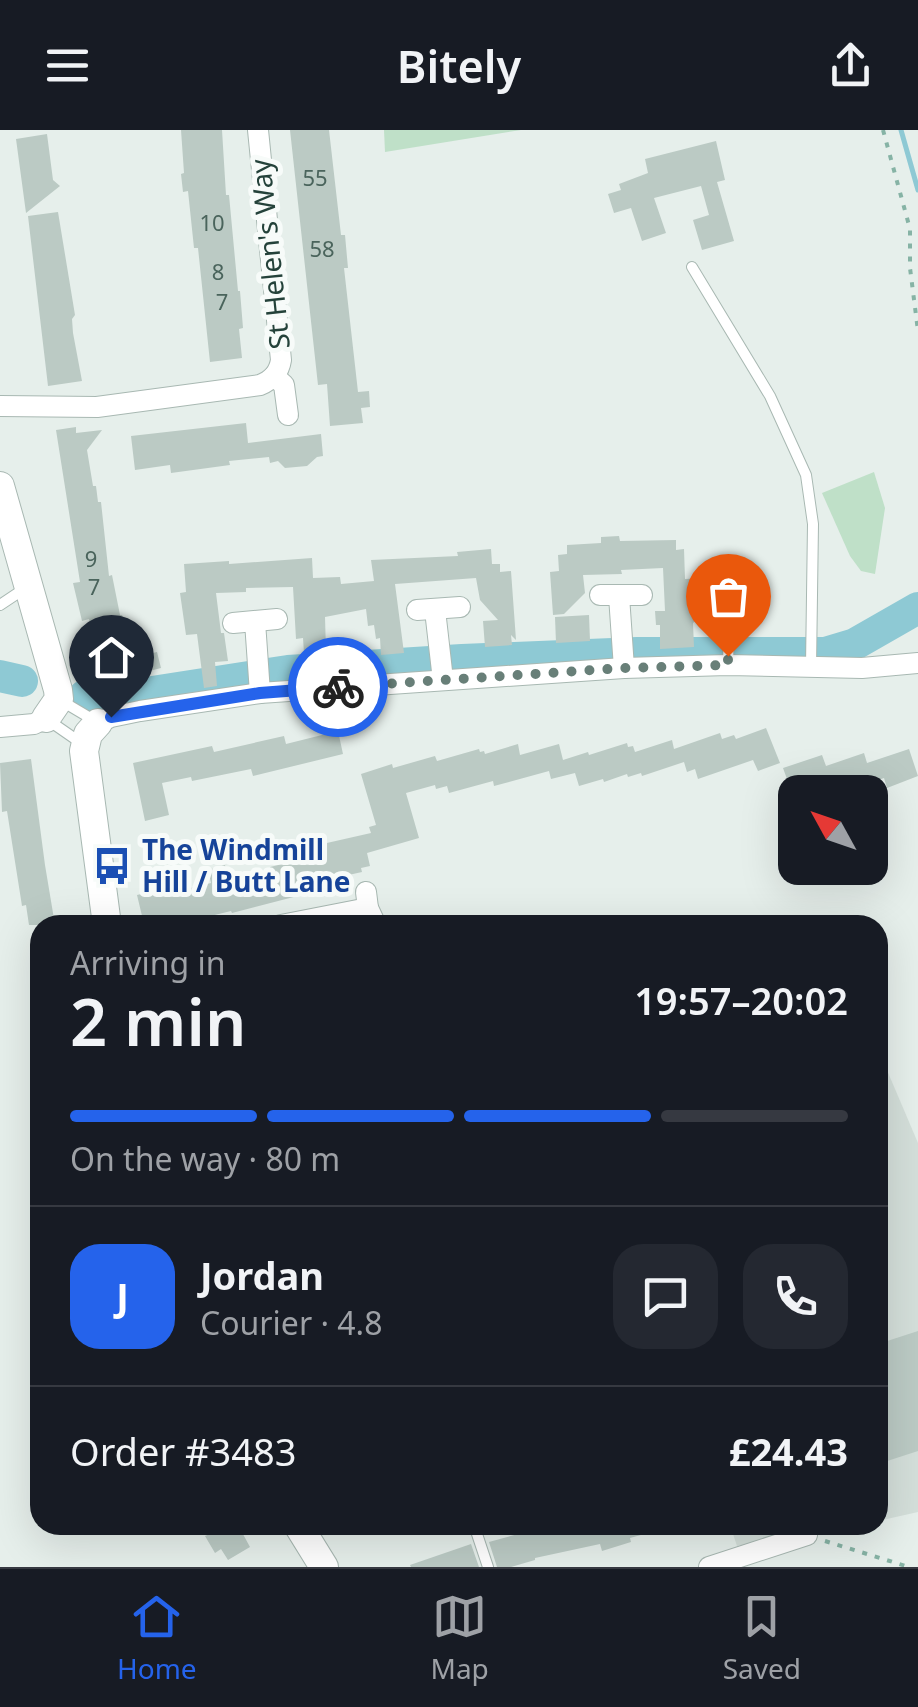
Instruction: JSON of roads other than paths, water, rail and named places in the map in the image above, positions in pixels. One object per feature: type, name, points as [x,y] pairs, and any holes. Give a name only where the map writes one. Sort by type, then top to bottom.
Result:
[{"type":"street","name":"St Helen's Way","points":[[0,406],[97,408],[260,385],[274,376],[281,360],[258,130]]},
{"type":"street","name":"St Helen's Way","points":[[274,376],[284,385],[288,414]]},
{"type":"street","points":[[0,486],[57,682],[52,709],[34,724],[0,727]]},
{"type":"street","points":[[623,657],[610,596],[642,595]]},
{"type":"street","points":[[441,666],[426,610],[460,607]]},
{"type":"street","points":[[258,682],[244,623],[277,620]]},
{"type":"street","points":[[106,915],[91,734],[111,717],[258,682],[441,666],[623,657],[811,658],[862,668],[918,663]]},
{"type":"street","points":[[333,915],[370,908]]},
{"type":"street","points":[[304,1535],[324,1567]]},
{"type":"street","points":[[709,1567],[806,1536]]},
{"type":"lane","points":[[692,267],[770,396],[806,475],[813,524],[811,658]]},
{"type":"lane","points":[[0,605],[29,585]]},
{"type":"lane","points":[[723,657],[729,626]]},
{"type":"lane","points":[[52,709],[91,734]]},
{"type":"lane","points":[[52,709],[91,734]]},
{"type":"lane","points":[[477,1535],[488,1567]]},
{"type":"waterway","points":[[901,130],[918,190]]},
{"type":"waterway","points":[[84,696],[120,697],[288,671],[462,660],[637,653],[825,653],[855,644],[918,608]]},
{"type":"waterway","points":[[0,676],[22,681]]},
{"type":"place","name":"The Windmill Hill / Butt Lane","points":[[112,866]]}]
